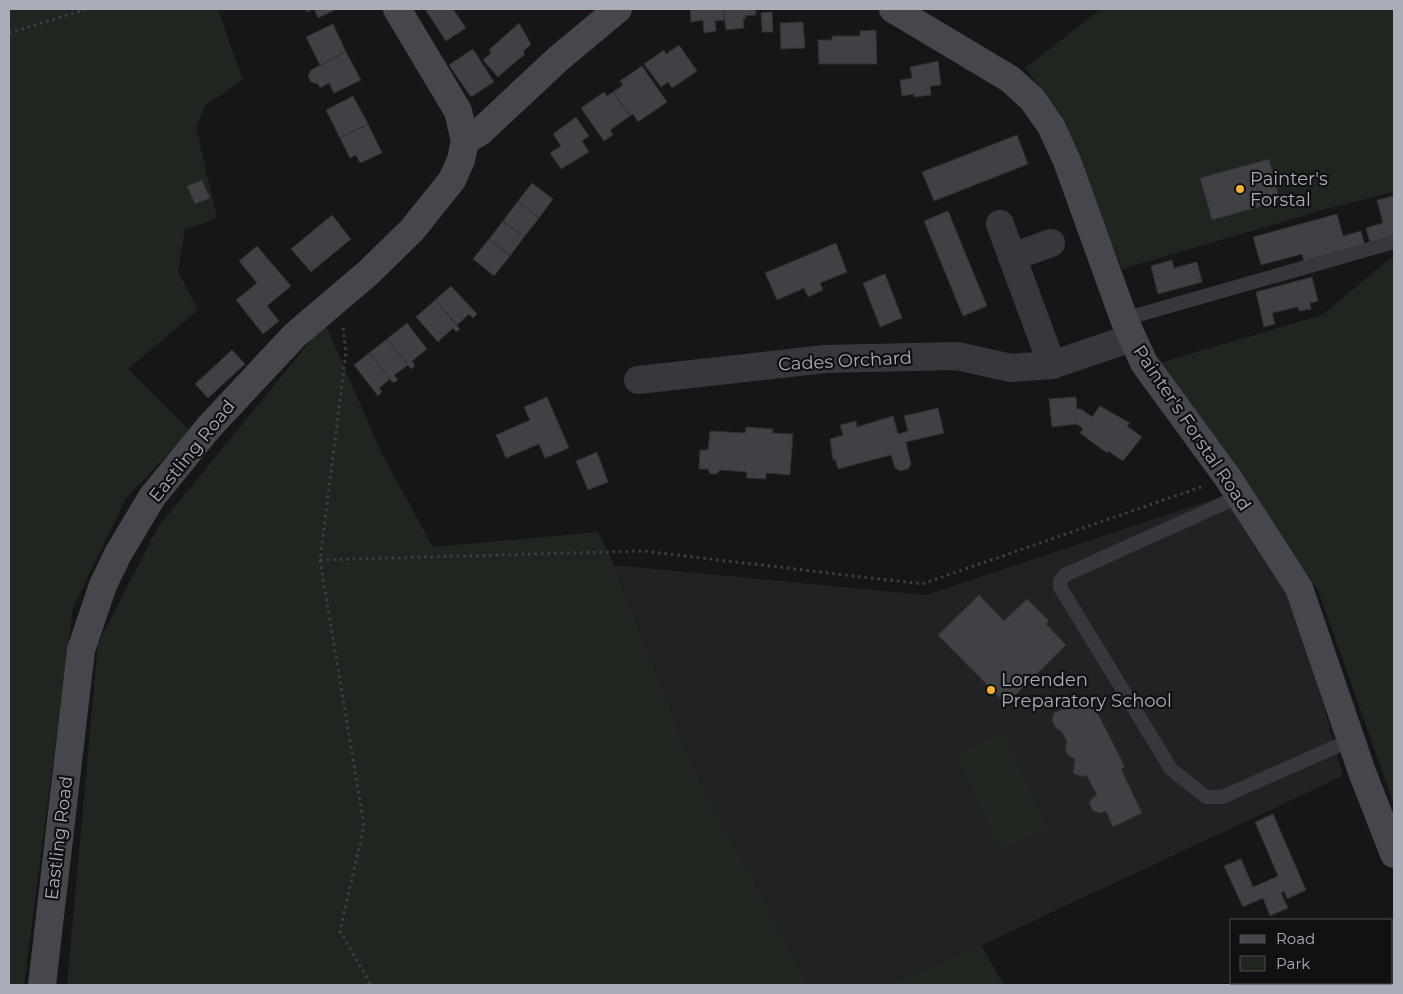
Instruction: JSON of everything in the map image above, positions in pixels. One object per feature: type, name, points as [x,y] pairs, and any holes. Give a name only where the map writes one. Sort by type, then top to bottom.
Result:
[{"type":"street","name":"Eastling Road","points":[[42,985],[82,650],[103,585],[134,525],[171,473],[281,348],[340,298],[398,244],[441,195],[457,171],[464,141],[462,120],[454,100],[397,9]]},
{"type":"street","points":[[464,141],[480,132],[558,58],[618,9]]},
{"type":"street","name":"Painter's Forstal Road","points":[[893,9],[1010,79],[1041,111],[1067,161],[1128,328],[1144,363],[1234,487],[1299,588],[1351,740],[1394,854]]},
{"type":"street","points":[[1000,224],[1052,365]]},
{"type":"street","points":[[1012,257],[1051,243]]},
{"type":"street","name":"Cades Orchard","points":[[638,380],[825,359],[957,356],[1012,368],[1052,365],[1128,328]]},
{"type":"lane","points":[[1128,328],[1394,242]]},
{"type":"lane","points":[[1234,487],[1065,575],[1060,581],[1060,588],[1171,769],[1206,797],[1222,797],[1351,740]]},
{"type":"path","points":[[9,32],[87,9]]},
{"type":"path","points":[[340,298],[346,352],[320,560],[364,826],[340,931],[371,985]]},
{"type":"path","points":[[320,560],[643,551],[922,584],[1234,487]]},
{"type":"shaded area","name":"Lorenden Preparatory School","points":[[1226,495],[1297,610],[1343,776],[982,945],[887,985],[810,985],[695,770],[614,565],[926,595]]},
{"type":"green space","points":[[9,9],[218,9],[243,80],[206,105],[196,127],[217,218],[185,230],[178,271],[198,310],[128,369],[190,431],[126,498],[73,608],[24,985],[9,985]]},
{"type":"green space","points":[[1101,9],[1394,9],[1394,192],[1326,209],[1122,269],[1062,116],[1025,68]]},
{"type":"green space","points":[[1392,257],[1394,264],[1393,802],[1318,590],[1159,363],[1322,315]]},
{"type":"green space","points":[[325,323],[382,454],[433,547],[598,532],[614,565],[695,770],[810,985],[67,985],[98,643],[158,527]]},
{"type":"green space","points":[[1003,731],[1048,828],[1000,851],[955,754]]},
{"type":"green space","points":[[981,945],[1004,985],[887,985]]},
{"type":"building","points":[[314,9],[337,9],[318,18]]},
{"type":"building","points":[[425,9],[453,9],[466,28],[446,41]]},
{"type":"building","points":[[690,9],[723,9],[725,20],[715,21],[716,31],[704,33],[703,20],[691,22]]},
{"type":"building","points":[[723,9],[755,9],[756,15],[745,16],[746,19],[743,19],[744,28],[726,30]]},
{"type":"building","points":[[772,12],[773,32],[762,32],[761,13]]},
{"type":"building","points":[[803,22],[805,48],[781,49],[780,23]]},
{"type":"building","points":[[519,23],[531,44],[523,52],[525,54],[498,77],[483,60],[491,53],[489,50]]},
{"type":"building","points":[[333,24],[346,52],[320,65],[306,37]]},
{"type":"building","points":[[876,30],[877,64],[819,64],[818,40],[832,40],[832,36],[860,36],[860,31]]},
{"type":"building","points":[[679,45],[697,71],[672,88],[668,82],[661,87],[644,64],[664,50],[666,54]]},
{"type":"building","points":[[473,49],[494,82],[471,97],[449,65]]},
{"type":"building","points":[[346,52],[361,80],[334,93],[329,83],[320,88],[318,84],[311,82],[308,76],[311,70]]},
{"type":"building","points":[[938,61],[941,85],[930,86],[931,95],[914,97],[914,94],[902,96],[900,80],[912,78],[910,67]]},
{"type":"building","points":[[642,66],[667,102],[638,122],[633,114],[630,116],[613,92],[623,85],[620,81]]},
{"type":"building","points":[[604,92],[607,96],[613,92],[630,116],[610,130],[613,135],[604,141],[581,108]]},
{"type":"building","points":[[353,96],[368,124],[340,138],[326,110]]},
{"type":"building","points":[[576,117],[589,136],[582,141],[589,152],[561,169],[550,153],[561,146],[553,134]]},
{"type":"building","points":[[368,124],[382,153],[360,163],[356,155],[350,158],[340,138]]},
{"type":"building","points":[[1017,135],[1028,164],[934,201],[922,172]]},
{"type":"building","name":"Painter's Forstal","points":[[1269,159],[1280,201],[1212,220],[1200,178]]},
{"type":"building","points":[[202,180],[210,198],[195,204],[187,186]]},
{"type":"building","points":[[532,183],[553,199],[539,218],[518,201]]},
{"type":"building","points":[[1394,196],[1394,237],[1370,243],[1366,228],[1383,223],[1377,200]]},
{"type":"building","points":[[518,201],[539,218],[524,237],[503,221]]},
{"type":"building","points":[[948,211],[987,306],[963,316],[924,221]]},
{"type":"building","points":[[1337,214],[1343,236],[1361,231],[1365,246],[1305,265],[1302,254],[1261,265],[1253,237]]},
{"type":"building","points":[[332,215],[351,239],[311,272],[291,249]]},
{"type":"building","points":[[503,221],[524,237],[510,256],[489,239]]},
{"type":"building","points":[[489,239],[510,256],[494,276],[473,259]]},
{"type":"building","points":[[836,243],[847,272],[820,283],[823,290],[808,297],[804,288],[777,300],[765,273]]},
{"type":"building","points":[[257,246],[291,286],[267,306],[279,321],[263,334],[236,300],[257,283],[239,261]]},
{"type":"building","points":[[1172,260],[1174,268],[1197,262],[1202,282],[1158,294],[1151,266]]},
{"type":"building","points":[[885,274],[902,318],[880,327],[863,283]]},
{"type":"building","points":[[1312,277],[1318,301],[1310,303],[1311,309],[1299,311],[1298,307],[1272,313],[1275,324],[1264,327],[1256,292]]},
{"type":"building","points":[[451,286],[477,314],[473,318],[469,314],[457,325],[435,300]]},
{"type":"building","points":[[435,300],[460,329],[456,332],[453,328],[438,342],[416,317]]},
{"type":"building","points":[[407,323],[427,349],[412,361],[415,366],[411,369],[387,339]]},
{"type":"building","points":[[387,339],[408,365],[394,375],[398,380],[393,383],[369,353]]},
{"type":"building","points":[[232,350],[245,364],[208,398],[195,384]]},
{"type":"building","points":[[369,353],[390,379],[379,388],[382,392],[378,396],[354,365]]},
{"type":"building","points":[[547,397],[569,448],[545,458],[539,444],[506,458],[496,435],[530,420],[524,407]]},
{"type":"building","points":[[1076,397],[1077,409],[1081,409],[1092,417],[1100,406],[1130,423],[1127,426],[1142,437],[1123,461],[1108,451],[1107,453],[1080,433],[1083,429],[1077,424],[1052,427],[1049,399]]},
{"type":"building","points":[[938,408],[944,433],[906,442],[911,464],[908,469],[900,471],[895,468],[891,455],[838,469],[835,459],[833,460],[830,439],[843,435],[840,425],[856,421],[857,427],[893,416],[898,434],[908,431],[904,416]]},
{"type":"building","points":[[746,427],[773,429],[772,433],[793,434],[790,475],[766,473],[766,479],[746,478],[747,472],[720,470],[717,474],[710,474],[708,469],[699,469],[700,450],[708,450],[710,431],[745,433]]},
{"type":"building","points":[[597,452],[608,482],[588,490],[576,461]]},
{"type":"building","points":[[979,595],[1004,621],[1027,599],[1049,621],[1046,624],[1066,645],[1006,704],[938,635]]},
{"type":"building","points":[[1089,696],[1125,767],[1121,769],[1142,813],[1113,827],[1106,811],[1100,813],[1093,811],[1089,803],[1097,795],[1087,776],[1079,776],[1073,773],[1075,759],[1069,756],[1065,750],[1067,742],[1062,732],[1056,728],[1052,720],[1054,713]]},
{"type":"building","points":[[1273,814],[1306,890],[1287,899],[1284,891],[1281,893],[1288,908],[1270,916],[1263,898],[1243,907],[1224,866],[1241,859],[1253,887],[1278,876],[1255,822]]},
{"type":"building","points":[[1280,984],[1299,985],[1281,985]]},
{"type":"place","name":"Painter's Forstal","points":[[1240,189]]},
{"type":"place","name":"Lorenden Preparatory School","points":[[991,690]]}]
